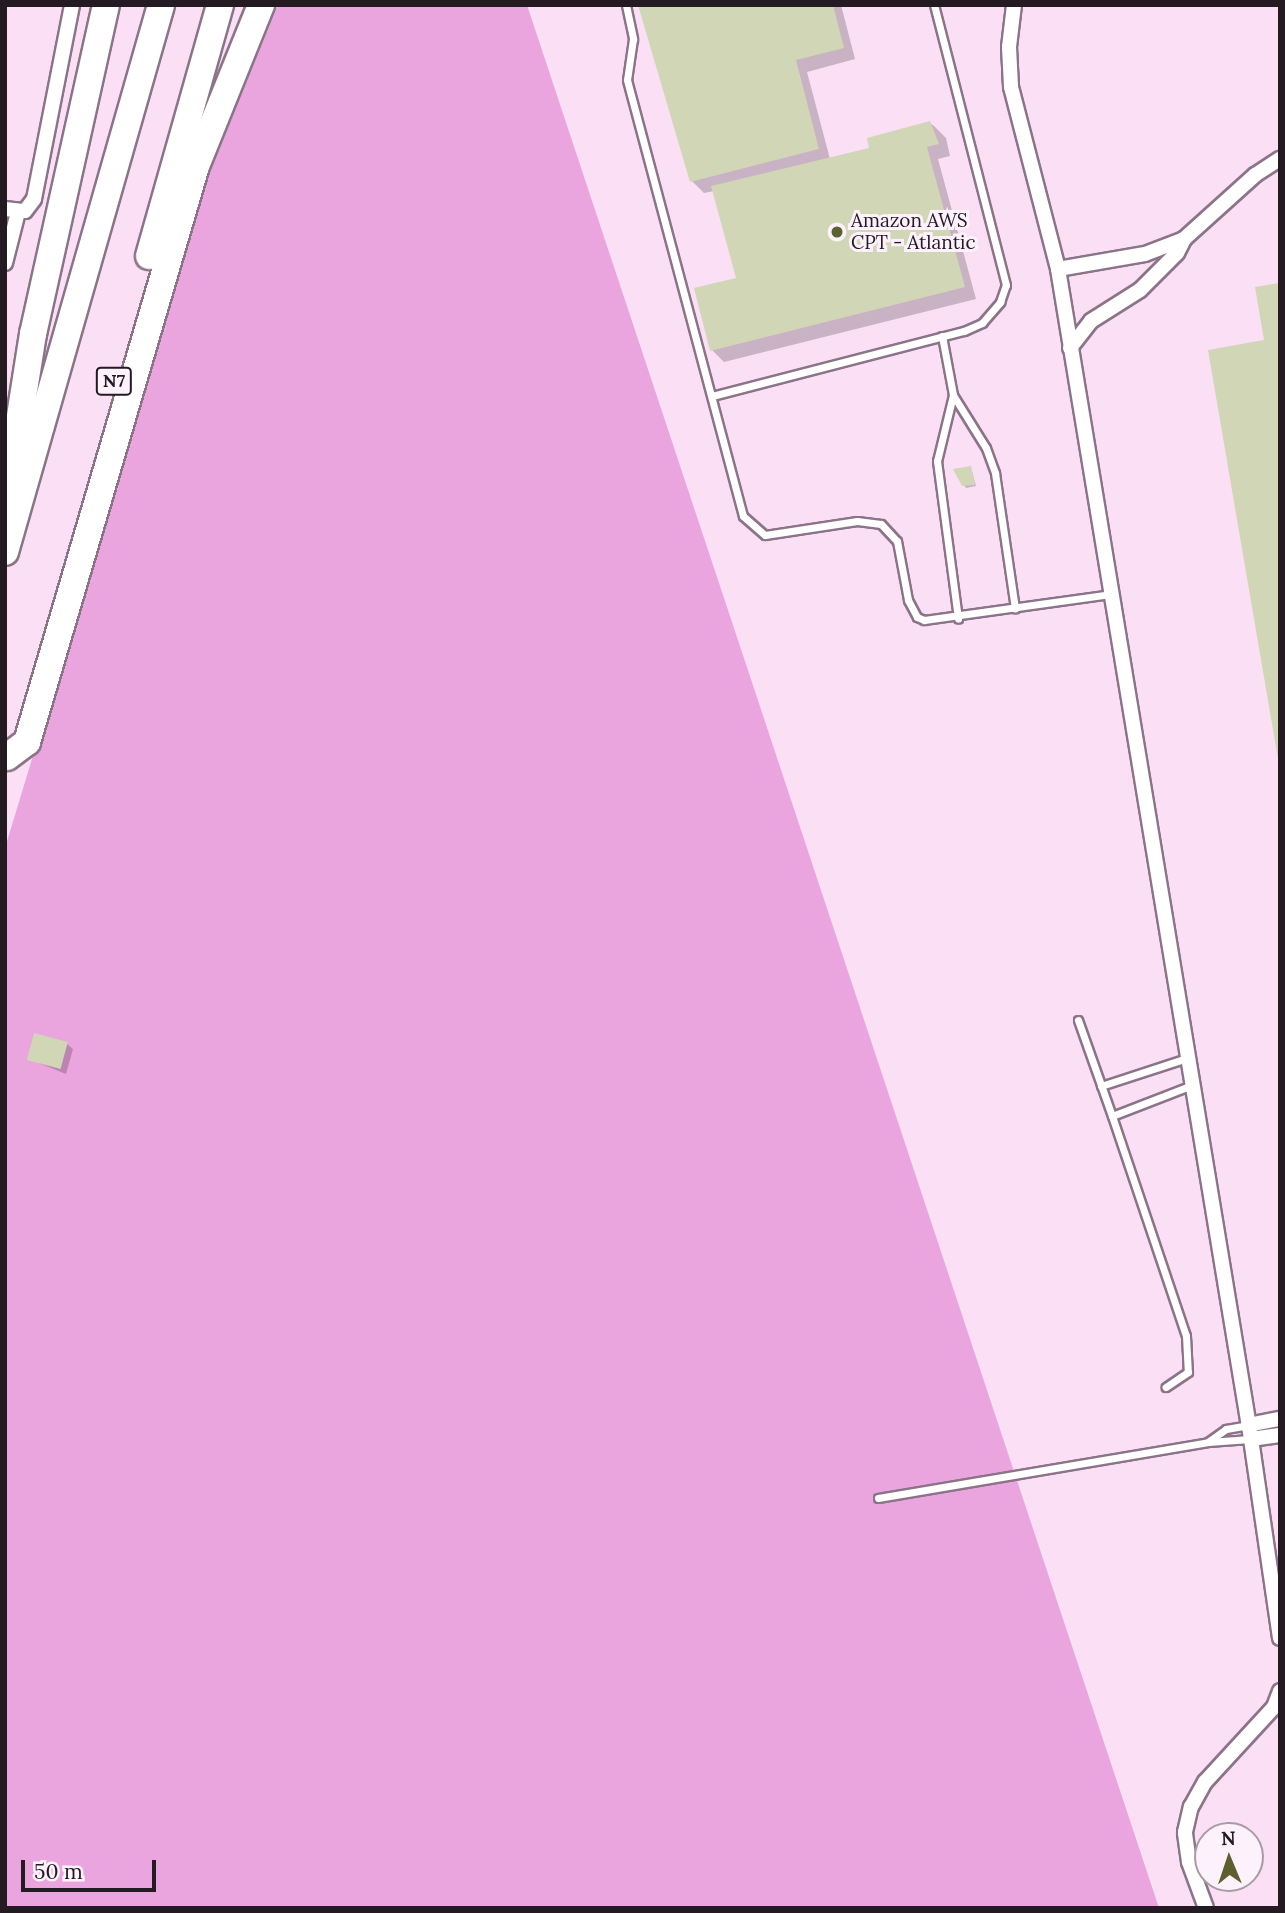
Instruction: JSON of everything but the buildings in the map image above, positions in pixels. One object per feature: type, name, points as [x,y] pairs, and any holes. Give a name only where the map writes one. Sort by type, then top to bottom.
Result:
[{"type":"highway","points":[[5,513],[33,334],[106,5]]},
{"type":"highway","points":[[5,552],[161,5]]},
{"type":"highway","name":"N7","points":[[6,760],[220,5]]},
{"type":"highway","points":[[6,760],[27,742],[196,166],[261,5]]},
{"type":"street","points":[[5,262],[12,211],[30,206],[34,199],[72,5]]},
{"type":"street","points":[[1014,5],[1009,47],[1012,87],[1058,269],[1249,1432],[1280,1638]]},
{"type":"street","points":[[1058,269],[1145,254],[1184,239],[1255,176],[1280,159]]},
{"type":"street","points":[[1070,348],[1091,321],[1140,290],[1177,253],[1184,239]]},
{"type":"street","points":[[1249,1432],[1280,1419]]},
{"type":"street","points":[[1249,1432],[1280,1435]]},
{"type":"street","points":[[1206,1908],[1189,1862],[1185,1832],[1191,1807],[1205,1782],[1274,1707],[1280,1691]]},
{"type":"lane","points":[[626,5],[633,39],[627,80],[712,396],[738,504],[753,527],[765,536],[858,521],[881,524],[897,541],[908,600],[917,617],[958,619],[1112,594]]},
{"type":"lane","points":[[712,396],[942,337],[982,323],[1000,302],[1006,285],[934,5]]},
{"type":"lane","points":[[942,337],[953,395],[986,448],[995,473],[1015,609]]},
{"type":"lane","points":[[953,395],[937,461],[958,619]]},
{"type":"lane","points":[[1078,1020],[1186,1336],[1188,1372],[1166,1387]]},
{"type":"lane","points":[[1101,1086],[1188,1058]]},
{"type":"lane","points":[[1112,1116],[1192,1085]]},
{"type":"lane","points":[[1208,1441],[1226,1429],[1249,1432]]},
{"type":"lane","points":[[878,1498],[1249,1432]]},
{"type":"shaded area","points":[[278,5],[527,5],[1159,1908],[5,1908],[5,848],[209,175]]},
{"type":"place","name":"Amazon AWS CPT - Atlantic","points":[[837,232]]}]
